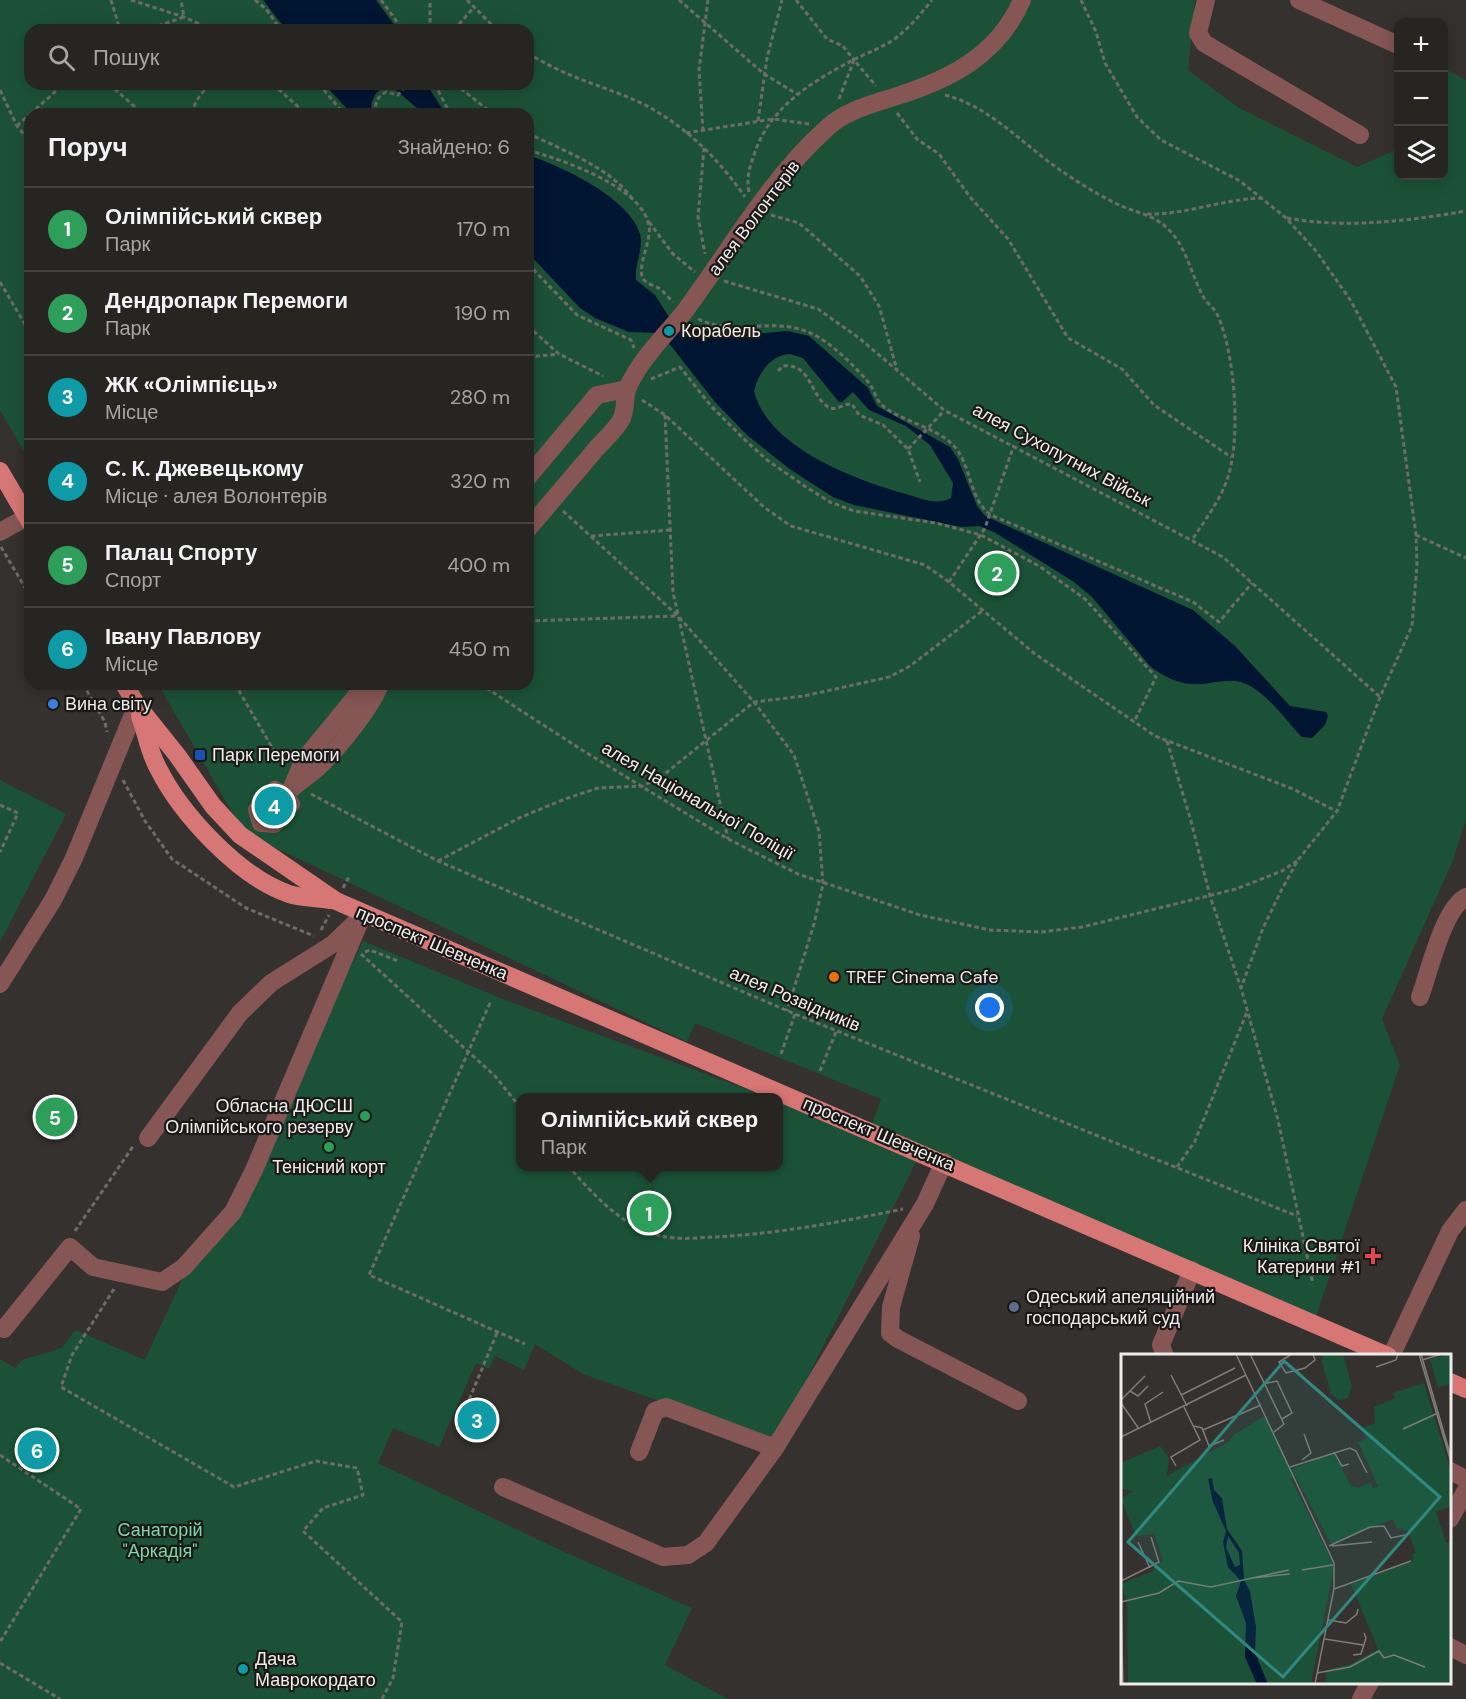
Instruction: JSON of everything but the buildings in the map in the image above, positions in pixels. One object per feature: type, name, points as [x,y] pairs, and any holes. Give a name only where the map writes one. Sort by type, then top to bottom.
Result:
[{"type":"main road","points":[[0,471],[24,513]]},
{"type":"main road","name":"проспект Шевченка","points":[[128,690],[213,806],[240,835],[336,901],[782,1093]]},
{"type":"main road","name":"проспект Шевченка","points":[[783,1093],[1380,1354]]},
{"type":"main road","points":[[1451,1383],[1466,1389]]},
{"type":"street","name":"алея Волонтерів","points":[[534,522],[622,418],[627,388],[640,366],[684,312],[779,180],[828,127],[843,116],[886,99],[920,89],[963,68],[981,55],[1010,25],[1022,0]]},
{"type":"street","points":[[1206,0],[1198,33],[1204,43],[1360,135]]},
{"type":"street","points":[[1299,0],[1394,43]]},
{"type":"street","points":[[534,470],[597,395],[627,388]]},
{"type":"street","points":[[0,532],[24,522]]},
{"type":"street","points":[[289,790],[303,761],[361,690]]},
{"type":"street","points":[[258,827],[257,810],[275,790],[289,790],[315,770],[375,700],[378,690]]},
{"type":"street","points":[[0,984],[63,879],[137,705]]},
{"type":"street","points":[[1420,997],[1447,920],[1459,901],[1466,897]]},
{"type":"street","points":[[4,1329],[70,1247],[93,1267],[120,1275],[162,1282],[184,1267],[233,1212],[355,952],[363,914]]},
{"type":"street","points":[[148,1138],[240,1013],[270,983],[333,944],[363,914]]},
{"type":"street","points":[[503,1487],[663,1557],[688,1555],[706,1543],[775,1448],[913,1225],[944,1162]]},
{"type":"street","points":[[1380,1354],[1450,1231],[1466,1210]]},
{"type":"street","points":[[913,1225],[907,1256],[891,1307],[890,1333],[898,1340],[1018,1401]]},
{"type":"street","points":[[1164,1354],[1161,1345],[1192,1270]]},
{"type":"street","points":[[639,1452],[655,1411],[666,1407],[775,1448]]},
{"type":"street","points":[[1451,1472],[1466,1479]]},
{"type":"street","points":[[1451,1516],[1466,1490]]},
{"type":"street","points":[[1451,1648],[1466,1655]]},
{"type":"street","points":[[1361,1699],[1369,1684]]},
{"type":"path","points":[[111,0],[119,24]]},
{"type":"path","points":[[131,0],[200,24]]},
{"type":"path","points":[[181,0],[184,17]]},
{"type":"path","points":[[255,0],[266,9],[277,24]]},
{"type":"path","points":[[381,0],[399,24]]},
{"type":"path","points":[[430,0],[430,24]]},
{"type":"path","points":[[467,0],[492,24]]},
{"type":"path","points":[[679,0],[764,74],[796,94]]},
{"type":"path","points":[[703,130],[699,70],[708,0]]},
{"type":"path","points":[[758,121],[764,74],[782,0]]},
{"type":"path","points":[[796,0],[822,33],[843,46],[917,139],[939,154],[970,197],[1008,239],[1068,338],[1122,369],[1154,405],[1231,458]]},
{"type":"path","points":[[755,211],[748,190],[747,175],[757,145],[773,119],[796,94],[823,76],[901,34],[932,0]]},
{"type":"path","points":[[1081,0],[1096,32],[1105,63],[1137,117],[1161,140],[1240,181],[1286,218],[1316,251],[1351,301],[1396,387],[1416,535],[1417,565],[1412,626],[1380,697],[1337,811],[1298,860],[1263,928],[1241,988]]},
{"type":"path","points":[[459,24],[475,6]]},
{"type":"path","points":[[164,24],[184,17]]},
{"type":"path","points":[[534,56],[579,81],[621,94],[662,114],[723,164],[755,211],[800,223],[860,276],[879,306],[897,371]]},
{"type":"path","points":[[686,133],[773,119],[828,127],[854,60]]},
{"type":"path","points":[[920,89],[955,98],[1002,124],[1064,174],[1118,205],[1145,214],[1164,226],[1182,245],[1205,298],[1217,314],[1224,334],[1236,401],[1228,477],[1211,511],[1192,540]]},
{"type":"path","points":[[0,90],[17,126],[24,135]]},
{"type":"path","points":[[37,108],[57,90]]},
{"type":"path","points":[[116,90],[135,108]]},
{"type":"path","points":[[193,108],[204,90]]},
{"type":"path","points":[[280,90],[299,108]]},
{"type":"path","points":[[324,90],[339,108]]},
{"type":"path","points":[[376,108],[376,100],[386,92],[398,95],[402,90]]},
{"type":"path","points":[[438,90],[448,108]]},
{"type":"path","points":[[462,90],[485,108]]},
{"type":"path","points":[[17,126],[24,120]]},
{"type":"path","points":[[534,136],[585,162],[618,183],[641,211]]},
{"type":"path","points":[[704,147],[698,217],[710,277]]},
{"type":"path","points":[[534,152],[580,168],[605,181],[628,197],[641,211]]},
{"type":"path","points":[[1145,214],[1173,214],[1239,199],[1263,198]]},
{"type":"path","name":"алея Сухопутних Військ","points":[[641,211],[673,254],[688,268],[710,277],[818,309],[859,338],[944,410],[1222,557],[1380,697]]},
{"type":"path","points":[[1286,218],[1307,222],[1396,223],[1466,211]]},
{"type":"path","points":[[648,220],[650,229],[641,274],[645,281],[663,291],[667,297]]},
{"type":"path","points":[[534,270],[577,315],[631,340],[640,366]]},
{"type":"path","points":[[0,282],[24,323]]},
{"type":"path","points":[[684,312],[706,322],[734,328],[765,324],[800,327],[821,338],[870,384],[880,403],[952,444],[962,458],[980,504],[990,517],[1193,603],[1219,622],[1252,583]]},
{"type":"path","points":[[534,331],[559,354],[627,388],[665,415],[765,508],[792,526],[925,565],[949,582],[1035,654],[1134,722],[1167,741],[1293,789],[1337,811]]},
{"type":"path","points":[[534,356],[559,354]]},
{"type":"path","points":[[778,371],[783,366],[797,368],[810,380],[828,407],[834,409],[852,404],[859,415],[883,425],[908,449],[920,482]]},
{"type":"path","points":[[627,388],[680,367],[711,406],[767,460],[830,502],[854,511],[936,523],[981,535],[1039,566],[1084,599],[1156,677],[1134,722]]},
{"type":"path","points":[[908,449],[944,410]]},
{"type":"path","points":[[665,415],[671,573],[678,616],[728,839]]},
{"type":"path","points":[[949,582],[985,528],[1014,445]]},
{"type":"path","points":[[552,501],[678,616],[754,702],[794,755],[819,831],[823,884],[814,924],[787,1011]]},
{"type":"path","points":[[591,536],[670,530]]},
{"type":"path","points":[[1416,535],[1466,558]]},
{"type":"path","points":[[0,546],[24,586]]},
{"type":"path","points":[[438,861],[519,818],[565,799],[598,788],[643,786],[662,776],[754,702],[804,696],[889,677],[910,666],[982,611]]},
{"type":"path","points":[[534,621],[678,616]]},
{"type":"path","points":[[238,690],[289,790]]},
{"type":"path","name":"алея Національної Поліції","points":[[489,690],[582,750],[728,839],[823,884],[920,915],[990,930],[1031,932],[1082,927],[1210,896],[1259,880],[1298,860]]},
{"type":"path","points":[[1167,741],[1210,896],[1248,1011],[1278,1120],[1313,1284]]},
{"type":"path","name":"алея Розвідників","points":[[289,790],[438,861],[836,1032],[1297,1216]]},
{"type":"path","points":[[0,805],[18,813],[0,852]]},
{"type":"path","points":[[355,952],[370,950],[398,961]]},
{"type":"path","points":[[355,952],[495,1076],[516,1102]]},
{"type":"path","points":[[490,1002],[369,1275],[525,1344]]},
{"type":"path","points":[[1177,1168],[1195,1141],[1248,1011]]},
{"type":"path","points":[[781,1054],[795,1014]]},
{"type":"path","points":[[820,1071],[836,1032]]},
{"type":"path","points":[[70,1247],[74,1231],[138,1141],[148,1138]]},
{"type":"path","points":[[572,1171],[597,1198],[626,1221],[662,1236],[745,1236],[812,1228],[925,1204]]},
{"type":"path","points":[[120,1275],[118,1282],[72,1355],[61,1387],[234,1487],[316,1461],[357,1468],[363,1496],[323,1508],[303,1531],[402,1622],[393,1678],[382,1699]]},
{"type":"path","points":[[467,1428],[470,1422],[461,1419],[497,1333]]},
{"type":"path","points":[[0,1455],[81,1509],[0,1642]]},
{"type":"path","points":[[0,1664],[60,1699]]},
{"type":"green space","points":[[0,0],[1195,0],[1188,70],[1239,108],[1357,167],[1394,151],[1394,180],[1448,180],[1448,71],[1466,80],[1466,819],[1453,860],[1382,1019],[1400,1065],[1315,1320],[871,1127],[881,1099],[695,1023],[687,1042],[244,833],[161,690],[534,690],[534,108],[24,108],[24,452],[0,410]]},
{"type":"green space","points":[[0,780],[66,814],[0,942]]},
{"type":"green space","name":"Санаторій \"Аркадія\"","points":[[363,941],[505,1000],[757,1093],[516,1093],[516,1171],[783,1171],[783,1103],[920,1154],[775,1442],[583,1374],[535,1344],[524,1370],[495,1356],[489,1369],[476,1363],[439,1447],[393,1428],[378,1463],[562,1551],[692,1608],[665,1665],[728,1699],[0,1699],[0,1359],[15,1368],[22,1360],[62,1348],[75,1330],[145,1360],[203,1234],[222,1232]]},
{"type":"water","points":[[263,0],[376,0],[394,24],[281,24]]},
{"type":"water","points":[[330,90],[380,90],[373,100],[372,108],[346,108]]},
{"type":"water","points":[[396,90],[431,90],[441,108],[417,108]]},
{"type":"water","points":[[534,157],[593,185],[623,208],[634,221],[641,240],[636,280],[655,295],[669,317],[681,325],[728,336],[788,331],[809,336],[868,388],[877,406],[950,447],[958,459],[977,506],[985,516],[1193,610],[1235,646],[1290,706],[1326,712],[1328,716],[1325,725],[1312,738],[1302,737],[1253,687],[1228,681],[1188,684],[1162,674],[1150,666],[1092,597],[1074,582],[994,532],[979,526],[961,527],[854,505],[833,497],[791,470],[747,435],[715,402],[668,342],[655,333],[629,332],[595,318],[580,308],[534,259]],"holes":[[[790,354],[803,358],[839,402],[853,392],[869,410],[906,426],[930,445],[953,483],[951,498],[940,501],[928,500],[886,488],[816,459],[777,429],[762,411],[754,391],[766,366],[776,358]]]},
{"type":"place","name":"Корабель","points":[[669,331]]},
{"type":"place","name":"Дендропарк Перемоги","points":[[997,573]]},
{"type":"place","name":"Вина світу","points":[[53,704]]},
{"type":"place","name":"Парк Перемоги","points":[[200,755]]},
{"type":"place","name":"С. К. Джевецькому","points":[[274,806]]},
{"type":"place","name":"TREF Cinema Cafe","points":[[834,977]]},
{"type":"place","name":"Обласна ДЮСШ Олімпійського резерву","points":[[365,1116]]},
{"type":"place","name":"Палац Спорту","points":[[55,1117]]},
{"type":"place","name":"Тенісний корт","points":[[329,1147]]},
{"type":"place","name":"Олімпійський сквер","points":[[649,1213]]},
{"type":"place","name":"Клініка Святої Катерини #1","points":[[1373,1256]]},
{"type":"place","name":"Одеський апеляційний господарський суд","points":[[1014,1307]]},
{"type":"place","name":"ЖК «Олімпієць»","points":[[477,1420]]},
{"type":"place","name":"Івану Павлову","points":[[37,1450]]},
{"type":"place","name":"Дача Маврокордато","points":[[243,1669]]}]
